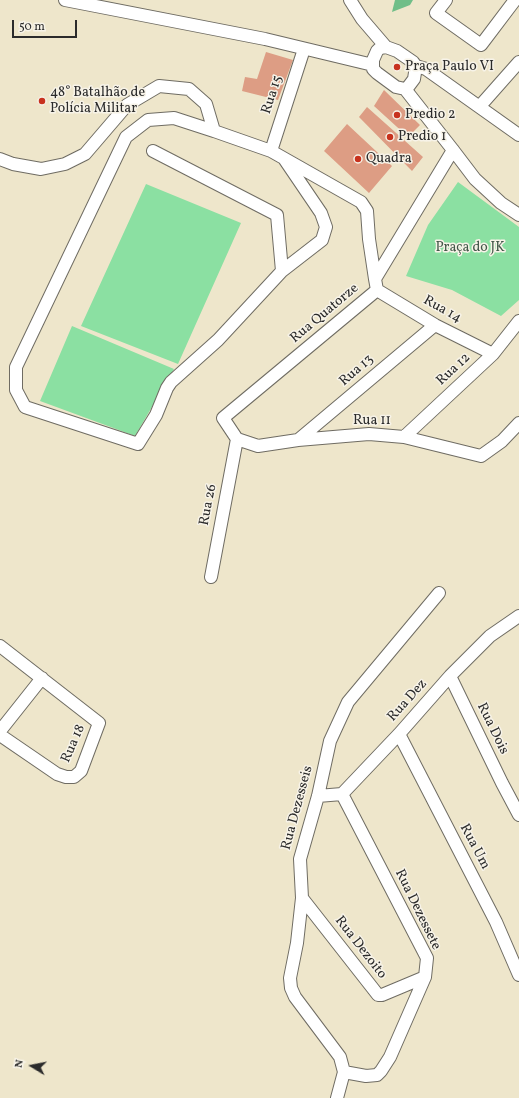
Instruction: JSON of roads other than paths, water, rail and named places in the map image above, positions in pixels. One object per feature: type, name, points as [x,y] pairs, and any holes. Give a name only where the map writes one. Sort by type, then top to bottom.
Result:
[{"type":"street","points":[[65,0],[265,39],[372,64]]},
{"type":"street","points":[[350,0],[362,19],[386,47],[397,51],[413,62],[416,66],[426,69],[519,135]]},
{"type":"street","points":[[446,0],[436,14],[480,44],[515,0]]},
{"type":"street","points":[[386,47],[377,50],[372,64],[376,73],[396,87],[405,89],[454,150],[475,179],[501,203],[519,215]]},
{"type":"street","name":"Rua 15","points":[[271,151],[304,49]]},
{"type":"street","points":[[480,106],[519,62]]},
{"type":"street","points":[[405,89],[411,85],[414,79],[416,66]]},
{"type":"street","points":[[0,159],[13,164],[41,169],[65,164],[85,154],[127,105],[159,86],[189,89],[206,104],[214,131]]},
{"type":"street","points":[[285,160],[322,213],[326,227],[322,240],[282,271],[218,340],[171,382],[156,415],[138,444],[26,407],[16,390],[16,367],[126,137],[148,120],[174,118],[271,151],[361,202],[367,211],[369,239],[376,284]]},
{"type":"street","name":"Rua Quatorze","points":[[237,439],[223,418],[376,284],[454,150]]},
{"type":"street","points":[[153,151],[277,215],[282,271]]},
{"type":"street","name":"Rua 14","points":[[376,284],[435,325],[493,354]]},
{"type":"street","name":"Rua 12","points":[[404,437],[452,394],[493,354],[519,321]]},
{"type":"street","name":"Rua 13","points":[[298,440],[435,325]]},
{"type":"street","name":"Rua 11","points":[[237,439],[258,446],[298,440],[369,434],[404,437],[481,456],[502,441],[519,423]]},
{"type":"street","name":"Rua 26","points":[[211,577],[237,439]]},
{"type":"street","name":"Rua Dezesseis","points":[[344,1072],[340,1058],[291,988],[290,978],[297,943],[302,898],[300,859],[318,796],[330,741],[348,702],[439,593]]},
{"type":"street","name":"Rua Dez","points":[[342,794],[399,734],[450,676],[490,636],[519,616]]},
{"type":"street","points":[[0,646],[42,678],[0,731]]},
{"type":"street","name":"Rua Dois","points":[[450,676],[519,815]]},
{"type":"street","name":"Rua 18","points":[[0,735],[57,774],[66,777],[74,777],[81,771],[100,723],[42,678]]},
{"type":"street","name":"Rua Um","points":[[399,734],[496,922],[519,975]]},
{"type":"street","points":[[318,796],[342,794]]},
{"type":"street","name":"Rua Dezessete","points":[[342,794],[427,958],[425,977],[390,1057],[381,1071],[376,1075],[366,1076],[344,1072]]},
{"type":"street","name":"Rua Dezoito","points":[[302,898],[378,995],[382,995],[425,977]]},
{"type":"street","points":[[337,1098],[344,1072]]},
{"type":"place","name":"Praça Paulo VI","points":[[397,67]]},
{"type":"place","name":"48° Batalhão de Polícia Militar","points":[[42,101]]},
{"type":"place","name":"Predio 2","points":[[397,115]]},
{"type":"place","name":"Predio 1","points":[[390,137]]},
{"type":"place","name":"Quadra","points":[[358,159]]},
{"type":"park label","name":"Praça do JK","points":[[470,248]]}]
